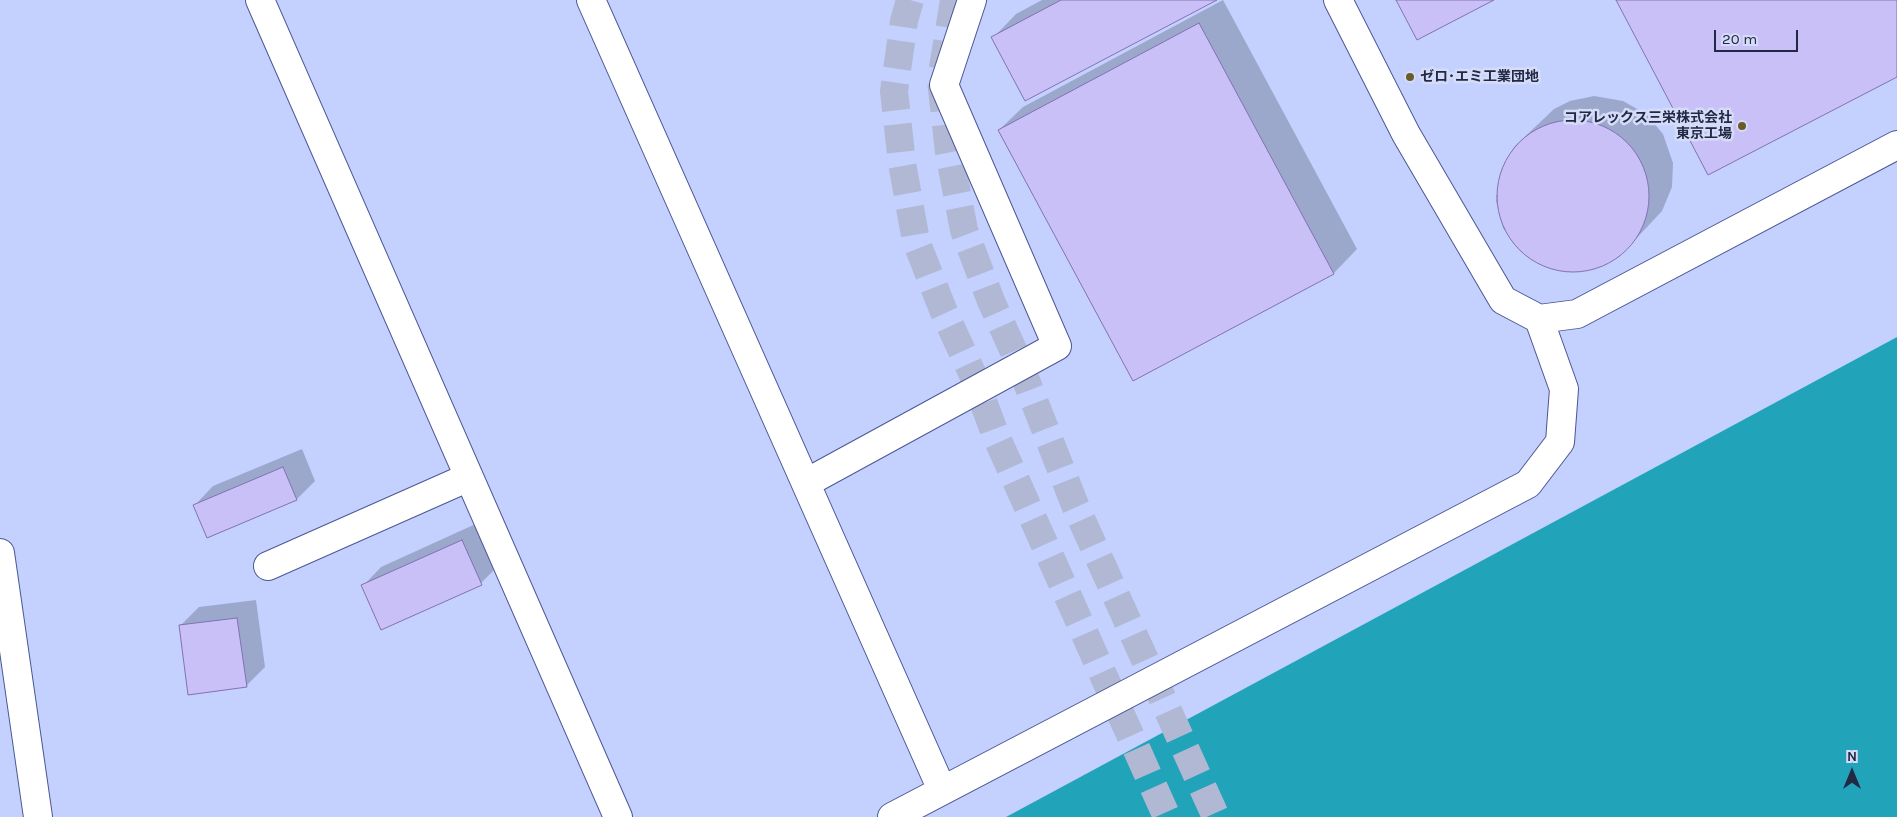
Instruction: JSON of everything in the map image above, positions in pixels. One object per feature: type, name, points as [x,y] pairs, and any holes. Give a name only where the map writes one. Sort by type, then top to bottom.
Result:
[{"type":"street","points":[[260,0],[618,817]]},
{"type":"street","points":[[591,0],[942,790]]},
{"type":"street","points":[[806,483],[1057,346],[944,85],[972,0]]},
{"type":"street","points":[[1338,0],[1406,134],[1503,300],[1540,319],[1577,314],[1897,145]]},
{"type":"street","points":[[892,817],[1528,484],[1560,442],[1564,389],[1540,319]]},
{"type":"street","points":[[268,566],[469,478]]},
{"type":"street","points":[[0,553],[9,685],[38,817]]},
{"type":"shaded area","points":[[0,0],[1897,0],[1897,337],[1006,817],[0,817]]},
{"type":"shaded area","points":[[1897,337],[1897,817],[1006,817]]},
{"type":"building","points":[[1061,0],[1217,0],[1025,101],[991,37]]},
{"type":"building","points":[[1396,0],[1494,0],[1417,40]]},
{"type":"building","name":"コアレックス三栄株式会社 東京工場","points":[[1616,0],[1897,0],[1897,77],[1708,175]]},
{"type":"building","points":[[1199,23],[1334,274],[1133,381],[998,130]]},
{"type":"building","points":[[1573,120],[1588,121],[1602,125],[1615,132],[1627,142],[1637,154],[1644,167],[1648,181],[1648,211],[1644,225],[1637,238],[1627,250],[1615,260],[1602,267],[1588,271],[1573,272],[1558,271],[1544,267],[1531,260],[1519,250],[1509,238],[1502,225],[1498,211],[1497,196],[1498,181],[1502,167],[1509,154],[1519,142],[1531,132],[1544,125],[1558,121]]},
{"type":"building","points":[[283,467],[297,500],[207,538],[193,505]]},
{"type":"building","points":[[462,540],[482,585],[381,630],[361,585]]},
{"type":"building","points":[[237,618],[247,687],[188,695],[179,625]]},
{"type":"tunnel","points":[[910,0],[904,21],[894,91],[902,163],[916,241],[944,312],[973,375],[996,436],[1167,817]]},
{"type":"tunnel","points":[[954,0],[941,80],[949,152],[964,230],[991,301],[1020,365],[1075,505],[1216,817]]},
{"type":"place","name":"ゼロ･エミ工業団地","points":[[1410,77]]},
{"type":"place","name":"コアレックス三栄株式会社 東京工場","points":[[1742,126]]}]
